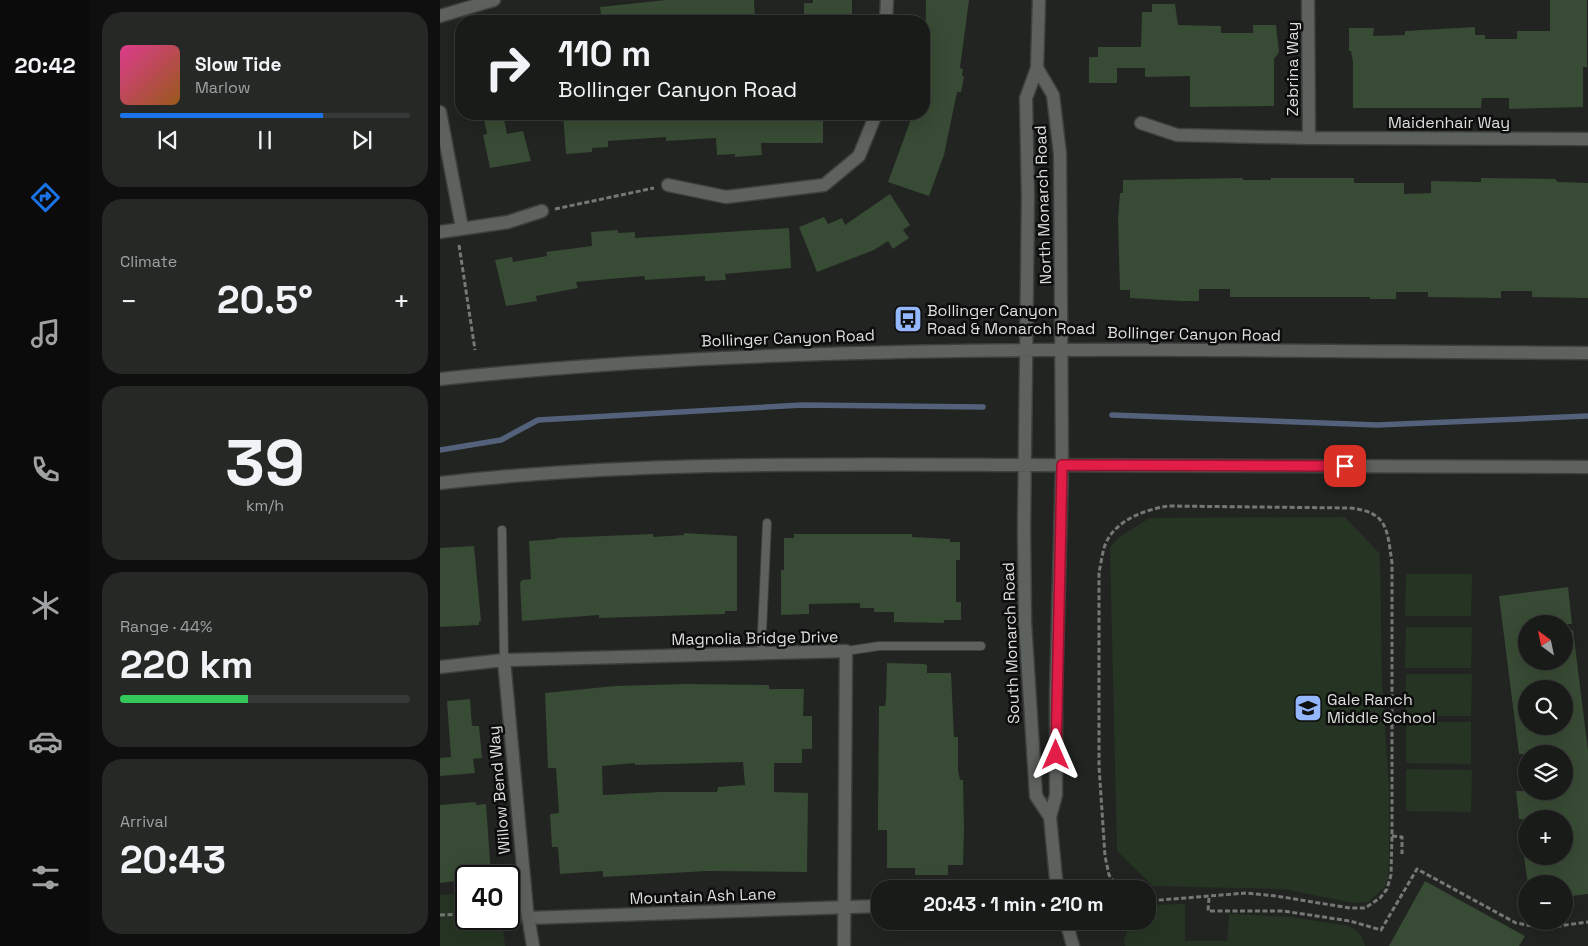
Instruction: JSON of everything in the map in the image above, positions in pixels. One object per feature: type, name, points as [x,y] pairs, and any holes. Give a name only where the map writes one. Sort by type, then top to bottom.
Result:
[{"type":"street","points":[[440,16],[494,0]]},
{"type":"street","points":[[886,15],[887,0]]},
{"type":"street","name":"North Monarch Road","points":[[1025,465],[1026,98],[1037,68],[1039,0]]},
{"type":"street","name":"Zebrina Way","points":[[1308,0],[1309,138]]},
{"type":"street","name":"North Monarch Road","points":[[1037,68],[1054,95],[1060,154],[1062,465]]},
{"type":"street","points":[[440,112],[459,229]]},
{"type":"street","points":[[668,185],[726,197],[824,185],[860,156],[874,120]]},
{"type":"street","name":"Maidenhair Way","points":[[1141,124],[1177,135],[1309,138],[1588,139]]},
{"type":"street","points":[[440,232],[508,222],[542,211]]},
{"type":"street","name":"Bollinger Canyon Road","points":[[440,379],[682,359],[871,351],[1062,349],[1588,354]]},
{"type":"street","name":"South Monarch Road","points":[[1025,465],[1025,622],[1034,770],[1036,796],[1050,817]]},
{"type":"street","name":"South Monarch Road","points":[[1056,880],[1050,817],[1056,795],[1056,696],[1062,465]]},
{"type":"street","points":[[440,483],[507,476],[693,466],[1588,467]]},
{"type":"street","name":"Magnolia Bridge Drive","points":[[440,667],[504,660],[846,651],[844,946]]},
{"type":"street","name":"Willow Bend Way","points":[[504,660],[532,946]]},
{"type":"street","name":"Mountain Ash Lane","points":[[528,918],[871,906]]},
{"type":"street","points":[[1069,930],[1073,946]]},
{"type":"lane","points":[[761,653],[767,523]]},
{"type":"lane","points":[[502,530],[504,660]]},
{"type":"lane","points":[[846,651],[879,646],[981,646]]},
{"type":"path","points":[[542,211],[668,185]]},
{"type":"path","points":[[459,229],[475,350]]},
{"type":"path","points":[[1113,880],[1105,856],[1099,766],[1099,572],[1105,545],[1114,530],[1148,510],[1168,506],[1350,508],[1365,510],[1382,519],[1387,530],[1392,563],[1392,836],[1391,875],[1387,889],[1380,898],[1365,908],[1350,908],[1246,893],[1209,898],[1156,901]]},
{"type":"path","points":[[1392,836],[1402,837],[1402,854]]},
{"type":"path","points":[[1209,898],[1208,911],[1283,911],[1350,921],[1381,930],[1416,869],[1516,923],[1544,928],[1588,922]]},
{"type":"path","points":[[440,915],[455,914]]},
{"type":"green space","points":[[1345,517],[1380,554],[1382,683],[1389,788],[1389,860],[1388,879],[1384,888],[1368,902],[1353,903],[1284,889],[1156,886],[1156,880],[1147,880],[1117,851],[1110,548],[1118,538],[1150,518]]},
{"type":"green space","points":[[1406,574],[1472,574],[1471,616],[1405,616]]},
{"type":"green space","points":[[1406,627],[1472,627],[1471,668],[1405,668]]},
{"type":"green space","points":[[1406,674],[1472,674],[1471,716],[1405,716]]},
{"type":"green space","points":[[1406,722],[1471,722],[1471,764],[1406,763]]},
{"type":"green space","points":[[1406,769],[1472,770],[1471,812],[1406,811]]},
{"type":"green space","points":[[455,894],[455,930],[503,930],[505,946],[440,946],[440,895]]},
{"type":"green space","points":[[1185,904],[1185,941],[1227,941],[1229,914],[1292,917],[1348,926],[1359,933],[1365,946],[1125,946],[1124,939],[1128,930],[1156,930],[1156,905]]},
{"type":"building","points":[[666,0],[754,0],[755,15],[601,15],[600,7]]},
{"type":"building","points":[[813,0],[852,0],[852,15],[804,15],[804,3],[813,3]]},
{"type":"building","points":[[926,0],[969,0],[960,68],[963,69],[962,76],[964,77],[961,92],[957,92],[944,155],[929,196],[888,182],[911,120],[930,120],[930,15],[926,15]]},
{"type":"building","points":[[1550,0],[1587,0],[1587,67],[1583,67],[1583,107],[1509,109],[1509,98],[1482,98],[1481,108],[1353,108],[1353,62],[1351,51],[1349,51],[1349,28],[1374,28],[1373,36],[1405,35],[1405,31],[1475,27],[1475,35],[1485,35],[1485,39],[1517,39],[1517,31],[1550,31]]},
{"type":"building","points":[[1152,4],[1175,4],[1178,25],[1221,26],[1221,33],[1253,33],[1253,25],[1276,25],[1279,52],[1274,59],[1274,106],[1190,107],[1190,76],[1145,77],[1145,68],[1117,68],[1117,83],[1089,83],[1089,57],[1098,57],[1098,47],[1141,47],[1142,12],[1152,12]]},
{"type":"building","points":[[484,120],[504,120],[507,134],[523,131],[531,161],[490,168],[483,135],[487,134]]},
{"type":"building","points":[[563,120],[823,120],[823,143],[761,143],[762,155],[735,157],[735,154],[717,155],[716,138],[666,141],[666,137],[608,141],[608,147],[592,148],[592,152],[566,154]]},
{"type":"building","points":[[1243,178],[1243,180],[1271,180],[1271,178],[1354,178],[1354,183],[1404,183],[1404,194],[1431,193],[1431,181],[1481,182],[1481,178],[1555,179],[1558,182],[1588,183],[1588,298],[1532,297],[1532,291],[1501,291],[1501,298],[1428,297],[1428,292],[1396,292],[1396,299],[1370,299],[1370,297],[1230,297],[1230,289],[1199,289],[1199,301],[1181,301],[1130,298],[1130,290],[1120,290],[1118,220],[1120,193],[1123,193],[1123,180]]},
{"type":"building","points":[[890,194],[910,225],[903,230],[909,238],[893,249],[888,241],[874,250],[817,272],[799,227],[824,217],[828,224],[842,218],[845,225]]},
{"type":"building","points":[[789,228],[791,268],[725,274],[726,280],[705,281],[705,276],[645,280],[644,276],[576,282],[578,288],[536,296],[537,301],[506,306],[495,260],[512,257],[513,262],[547,256],[546,252],[592,246],[591,232],[618,230],[618,233],[635,232],[635,238]]},
{"type":"building","points":[[684,533],[737,536],[737,611],[725,611],[725,614],[599,618],[599,615],[522,621],[520,583],[522,580],[531,579],[529,541],[653,534],[653,537],[684,535]]},
{"type":"building","points":[[794,534],[912,534],[912,537],[950,539],[950,542],[960,542],[960,560],[956,560],[956,602],[961,602],[961,620],[944,620],[944,623],[894,622],[894,612],[874,612],[874,608],[860,608],[860,603],[809,604],[809,614],[781,615],[781,570],[784,570],[784,538],[794,538]]},
{"type":"building","points":[[474,546],[481,621],[479,621],[479,625],[440,627],[440,548]]},
{"type":"building","points":[[1568,587],[1571,615],[1518,615],[1518,670],[1573,670],[1573,630],[1588,750],[1588,894],[1573,896],[1573,875],[1527,875],[1525,865],[1573,865],[1573,810],[1518,810],[1516,791],[1518,791],[1518,800],[1573,800],[1573,745],[1518,746],[1499,596]]},
{"type":"building","points":[[887,663],[923,664],[927,665],[927,673],[951,673],[954,737],[958,737],[958,771],[960,780],[963,780],[964,829],[963,865],[948,865],[948,875],[915,875],[915,868],[887,868],[887,830],[878,830],[878,813],[879,706],[885,706]]},
{"type":"building","points":[[687,684],[769,685],[769,689],[804,689],[803,716],[812,716],[812,749],[802,749],[802,763],[774,763],[774,792],[808,793],[807,872],[707,871],[603,877],[603,871],[560,874],[558,847],[552,847],[550,814],[559,813],[556,768],[548,768],[545,693],[615,686]],"holes":[[[743,762],[745,785],[718,787],[717,792],[603,795],[602,766],[635,763],[635,765]]]},
{"type":"building","points":[[470,699],[472,726],[479,726],[482,758],[473,759],[475,773],[440,776],[440,758],[451,757],[447,701]]},
{"type":"building","points":[[476,802],[476,805],[486,804],[490,865],[455,865],[455,881],[440,883],[440,805]]},
{"type":"building","points":[[1425,881],[1525,936],[1519,946],[1389,946]]},
{"type":"waterway","points":[[440,450],[501,440],[538,420],[802,405],[983,407]]},
{"type":"waterway","points":[[1112,415],[1377,425],[1588,416]]},
{"type":"place","name":"Bollinger Canyon Road & Monarch Road","points":[[908,319]]},
{"type":"place","name":"Gale Ranch Middle School","points":[[1308,708]]},
{"type":"route","points":[[1056,755],[1062,465],[1345,466]]}]
